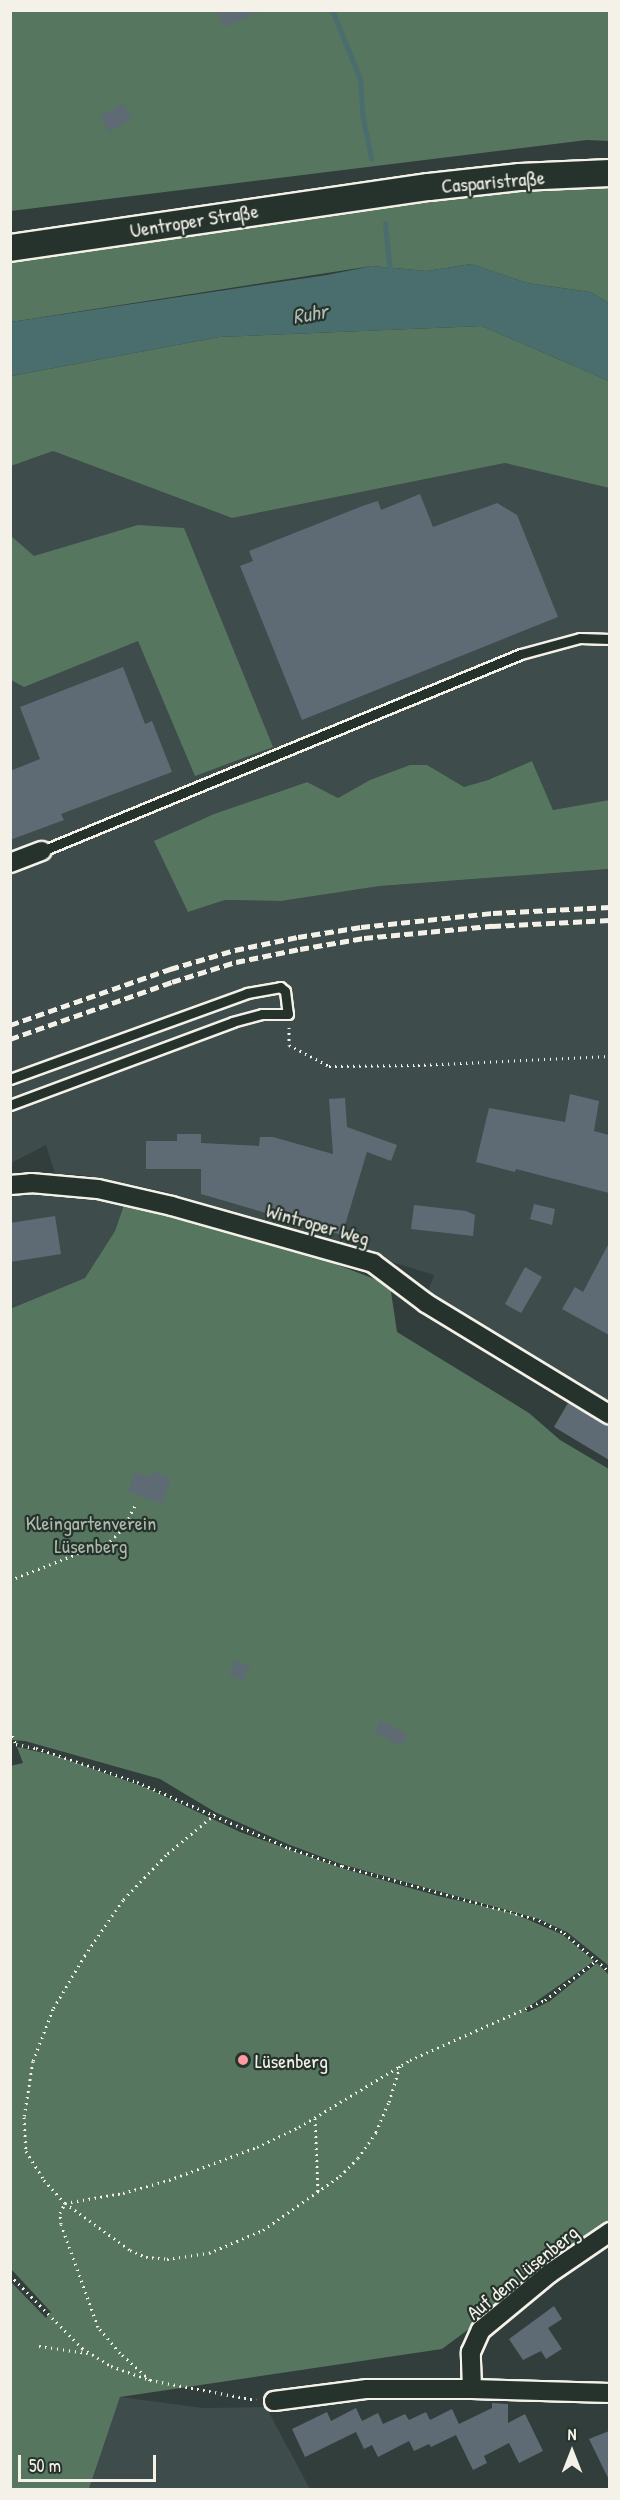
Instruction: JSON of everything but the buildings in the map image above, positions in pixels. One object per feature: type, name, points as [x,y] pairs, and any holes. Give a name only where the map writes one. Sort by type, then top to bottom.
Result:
[{"type":"main road","name":"Casparistraße","points":[[378,193],[520,177],[609,173]]},
{"type":"main road","name":"Uentroper Straße","points":[[10,248],[378,193]]},
{"type":"street","points":[[10,863],[42,851]]},
{"type":"street","name":"Wintroper Weg","points":[[10,1185],[31,1183],[98,1189],[172,1206],[373,1263],[426,1303],[609,1415]]},
{"type":"street","name":"Auf dem Lüsenberg","points":[[472,2389],[471,2352],[481,2330],[550,2273],[609,2232]]},
{"type":"street","points":[[274,2401],[367,2390],[472,2389],[609,2393]]},
{"type":"lane","points":[[42,851],[300,747],[521,654],[580,638],[609,639]]},
{"type":"lane","points":[[10,1079],[246,993],[280,987],[285,992],[288,1014],[262,1014],[233,1022],[10,1105]]},
{"type":"path","points":[[288,1014],[289,1045],[329,1066],[418,1065],[609,1056]]},
{"type":"path","points":[[10,1580],[110,1541],[123,1529],[135,1505]]},
{"type":"path","points":[[10,1730],[15,1744]]},
{"type":"path","points":[[10,1743],[45,1750],[137,1782],[215,1814],[279,1844],[342,1866],[539,1920],[564,1933],[609,1972]]},
{"type":"path","points":[[215,1814],[160,1861],[123,1900],[69,1980],[42,2033],[28,2084],[24,2141],[31,2162],[65,2203],[130,2250],[157,2259],[180,2259],[209,2253],[246,2239],[318,2193],[340,2176],[368,2145],[383,2118],[400,2066]]},
{"type":"path","points":[[65,2203],[123,2193],[236,2157],[315,2118],[400,2066],[546,2000],[597,1960]]},
{"type":"path","points":[[315,2118],[318,2193]]},
{"type":"path","points":[[65,2203],[60,2213],[61,2223],[98,2327],[120,2353],[150,2380]]},
{"type":"path","points":[[10,2275],[66,2333],[91,2354],[125,2373],[238,2398],[274,2401]]},
{"type":"path","points":[[39,2346],[91,2354]]},
{"type":"shaded area","points":[[53,451],[232,518],[505,463],[609,488],[609,800],[553,810],[532,761],[464,788],[427,765],[370,780],[338,798],[306,782],[214,814],[188,912],[225,900],[281,901],[380,886],[609,869],[609,1401],[502,1342],[427,1294],[434,1275],[163,1191],[82,1175],[55,1174],[46,1145],[11,1163],[11,466]]},
{"type":"shaded area","points":[[39,1191],[125,1202],[115,1231],[85,1278],[11,1309],[11,1194]]},
{"type":"shaded area","points":[[120,2397],[203,2408],[266,2407],[310,2489],[89,2490]]},
{"type":"green space","points":[[10,11],[609,11],[609,141],[587,140],[11,211]]},
{"type":"green space","points":[[609,186],[609,303],[590,292],[527,283],[471,264],[427,271],[372,266],[11,322],[11,262],[328,211],[548,187]]},
{"type":"green space","points":[[482,326],[609,381],[609,488],[505,463],[232,518],[53,451],[11,466],[11,376],[219,337]]},
{"type":"green space","points":[[138,525],[184,528],[273,747],[195,776],[138,641],[24,687],[11,680],[11,536],[34,556]]},
{"type":"green space","points":[[532,761],[553,810],[609,800],[609,869],[380,886],[281,901],[225,900],[188,912],[154,841],[214,814],[307,782],[338,798],[370,780],[410,765],[427,765],[464,787],[488,780]]},
{"type":"green space","name":"Kleingartenverein Lüsenberg","points":[[125,1202],[276,1241],[390,1285],[397,1332],[529,1413],[560,1440],[609,1469],[609,1966],[567,1932],[539,1919],[341,1864],[290,1845],[215,1812],[160,1779],[25,1741],[11,1740],[10,1309],[85,1278],[115,1231]]},
{"type":"green space","points":[[17,1747],[57,1756],[147,1788],[240,1832],[341,1868],[438,1896],[513,1913],[563,1935],[594,1961],[524,2010],[528,2012],[550,2001],[597,1963],[609,1975],[609,2225],[442,2349],[120,2397],[89,2489],[11,2489],[10,2281],[46,2318],[51,2312],[11,2269],[10,1766],[23,1763]]},
{"type":"water","name":"Ruhr","points":[[471,264],[527,283],[590,292],[609,303],[609,381],[482,326],[219,337],[11,376],[11,322],[327,275],[372,266],[427,271]]},
{"type":"waterway","points":[[332,10],[360,79],[363,118],[371,158]]},
{"type":"waterway","points":[[385,223],[390,272]]},
{"type":"railway","points":[[10,1025],[170,969],[235,950],[298,937],[361,927],[493,913],[610,907]]},
{"type":"railway","points":[[10,1039],[236,962],[300,949],[364,938],[492,926],[610,920]]},
{"type":"place","name":"Lüsenberg","points":[[243,2060]]}]
